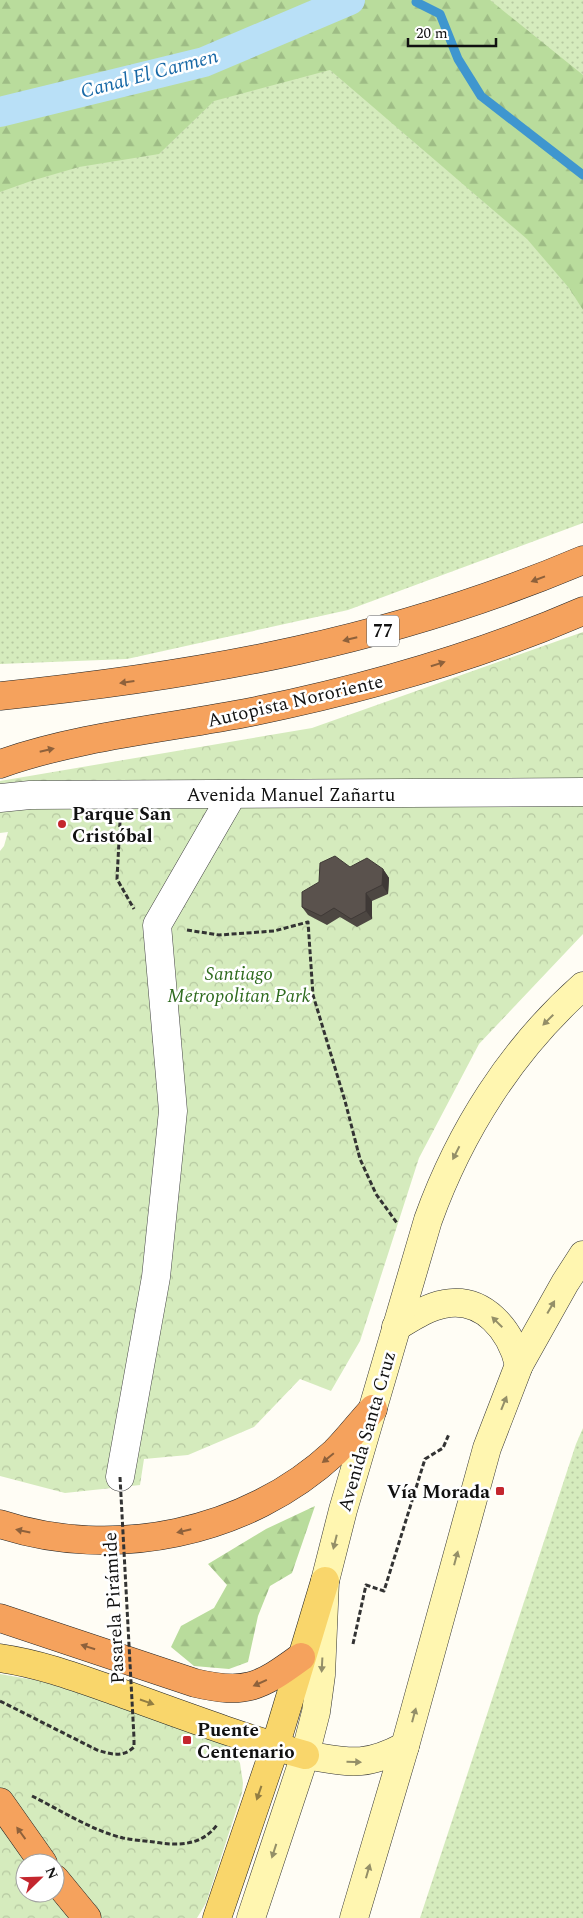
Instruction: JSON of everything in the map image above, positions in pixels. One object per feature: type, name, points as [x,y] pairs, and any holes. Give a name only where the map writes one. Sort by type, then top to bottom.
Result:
[{"type":"highway","name":"77","points":[[0,696],[88,687],[175,675],[307,650],[393,628],[478,601],[583,560]]},
{"type":"highway","name":"Autopista Nororiente","points":[[0,764],[47,750],[291,703],[391,678],[484,649],[583,611]]},
{"type":"highway","points":[[0,1524],[17,1530],[54,1537],[92,1540],[130,1540],[205,1526],[266,1500],[306,1475],[336,1451],[372,1409]]},
{"type":"highway","points":[[0,1618],[195,1683],[216,1688],[252,1687],[266,1681],[301,1657]]},
{"type":"highway","points":[[0,1802],[36,1853]]},
{"type":"highway","points":[[65,1890],[87,1918]]},
{"type":"main road","name":"Avenida Santa Cruz","points":[[252,1918],[306,1755],[316,1712],[321,1675],[325,1581],[343,1510],[425,1229],[441,1184],[481,1106],[542,1026],[583,986]]},
{"type":"main road","points":[[354,1918],[405,1746],[487,1448],[519,1365],[583,1255]]},
{"type":"main road","points":[[396,1327],[415,1315],[444,1304],[459,1303],[482,1309],[503,1328],[514,1347],[519,1365]]},
{"type":"main road","points":[[217,1918],[274,1747],[325,1581]]},
{"type":"main road","points":[[0,1658],[22,1661],[63,1672],[274,1747],[306,1755],[350,1762],[368,1762],[385,1757],[405,1746]]},
{"type":"street","name":"Avenida Manuel Zañartu","points":[[0,798],[30,795],[583,792]]},
{"type":"street","points":[[120,1477],[156,1277],[173,1111],[157,925],[232,795]]},
{"type":"path","points":[[121,795],[117,879],[136,913]]},
{"type":"path","points":[[218,935],[274,931],[308,922],[314,995],[360,1160],[376,1194],[398,1224]]},
{"type":"path","points":[[351,1652],[366,1585],[384,1591],[425,1459],[443,1448],[449,1434]]},
{"type":"path","name":"Pasarela Pirámide","points":[[0,1701],[97,1750],[111,1754],[122,1754],[134,1746],[120,1477]]},
{"type":"path","points":[[26,1793],[103,1831],[122,1838],[148,1842],[173,1845],[195,1842],[209,1833],[220,1821]]},
{"type":"green space","points":[[0,0],[490,0],[583,75],[583,310],[569,288],[527,239],[330,70],[214,101],[159,154],[79,167],[0,192]]},
{"type":"green space","points":[[374,0],[583,0],[583,523],[348,610],[127,659],[0,664],[0,122]]},
{"type":"green space","name":"Santiago Metropolitan Park","points":[[583,632],[583,934],[479,1044],[419,1158],[360,1341],[331,1391],[300,1379],[254,1427],[188,1455],[144,1459],[140,1485],[65,1493],[0,1476],[0,851],[4,846],[8,832],[0,833],[0,781],[312,728]]},
{"type":"green space","points":[[583,1428],[583,1918],[420,1918],[576,1444]]},
{"type":"green space","points":[[315,1506],[292,1573],[270,1586],[258,1616],[248,1662],[229,1669],[194,1666],[171,1647],[181,1626],[214,1608],[227,1585],[208,1564],[266,1529]]},
{"type":"green space","points":[[0,1674],[40,1681],[205,1733],[227,1745],[240,1763],[243,1783],[242,1793],[206,1903],[197,1918],[0,1918]]},
{"type":"building","points":[[335,856],[350,867],[367,858],[383,869],[382,885],[366,893],[366,911],[351,919],[334,908],[321,916],[302,907],[302,892],[319,882],[320,863]]},
{"type":"waterway","name":"Canal El Carmen","points":[[0,112],[204,62],[350,0]]},
{"type":"waterway","points":[[416,2],[440,14],[458,59],[481,96],[583,175]]},
{"type":"place","name":"Parque San Cristóbal","points":[[62,824]]},
{"type":"place","name":"Vía Morada","points":[[500,1491]]},
{"type":"place","name":"Puente Centenario","points":[[187,1740]]}]
